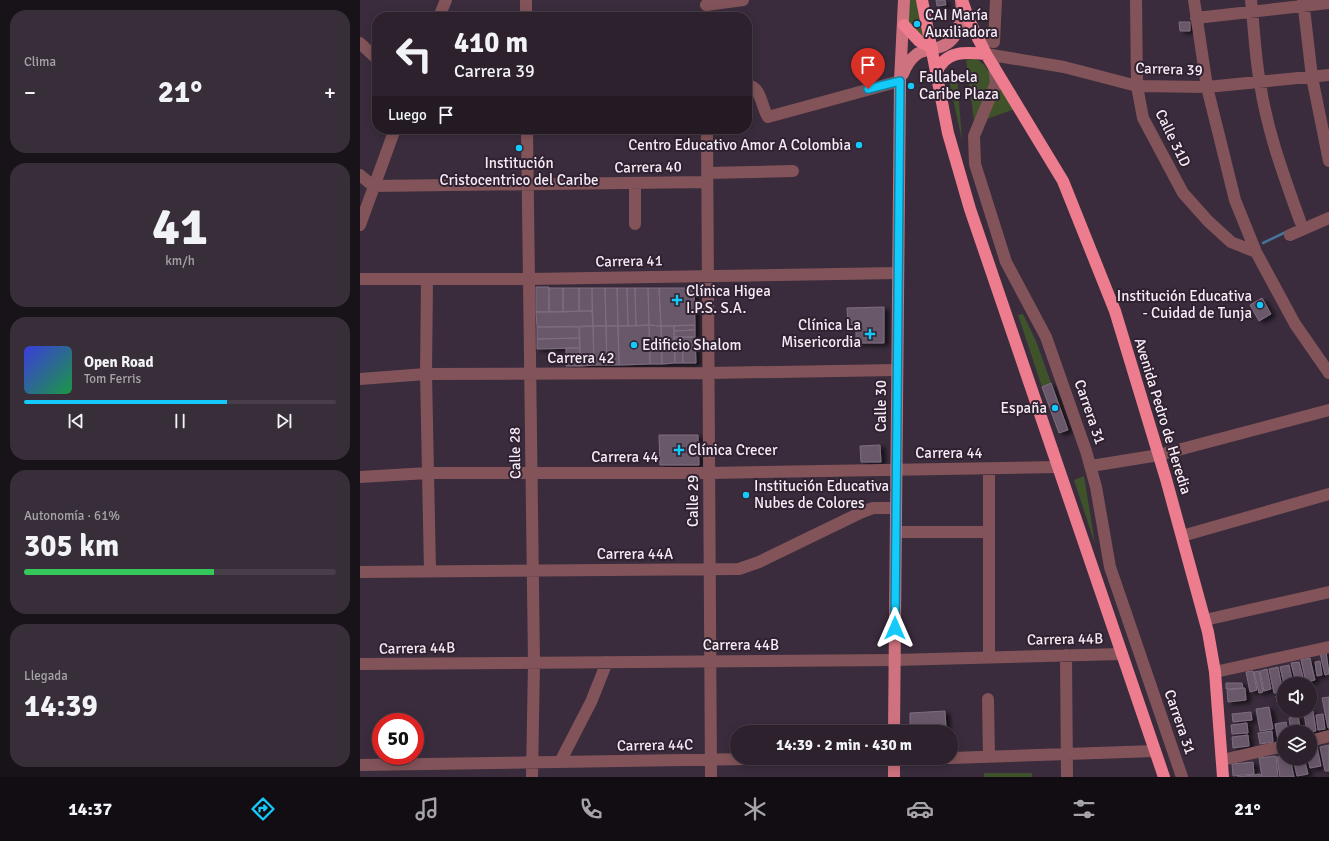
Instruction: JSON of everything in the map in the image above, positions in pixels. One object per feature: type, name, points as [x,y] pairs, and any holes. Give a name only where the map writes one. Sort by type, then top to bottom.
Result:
[{"type":"highway","points":[[922,0],[950,139],[970,209],[1164,777]]},
{"type":"highway","name":"Avenida Pedro de Heredia","points":[[961,0],[986,54],[1050,157],[1068,193],[1115,311],[1159,456],[1205,620],[1215,672],[1223,777]]},
{"type":"highway","points":[[904,25],[913,36],[932,48]]},
{"type":"highway","points":[[936,74],[943,62],[954,54],[963,52],[986,54]]},
{"type":"main road","name":"Calle 30","points":[[894,725],[900,81],[904,25],[904,0]]},
{"type":"main road","name":"Calle 30","points":[[900,81],[911,59],[921,52],[944,45],[955,36],[961,20],[961,0]]},
{"type":"main road","points":[[894,765],[894,777]]},
{"type":"street","points":[[441,12],[446,0]]},
{"type":"street","points":[[526,0],[526,12]]},
{"type":"street","points":[[704,7],[743,0]]},
{"type":"street","points":[[978,39],[994,42],[996,0]]},
{"type":"street","name":"Calle 31D","points":[[1136,0],[1137,86],[1143,118],[1182,193],[1208,221],[1231,242],[1256,252]]},
{"type":"street","points":[[1194,0],[1207,87],[1235,200],[1256,252],[1295,324],[1325,361],[1329,373]]},
{"type":"street","points":[[1303,3],[1312,77],[1329,161]]},
{"type":"street","points":[[1196,18],[1252,6],[1329,3]]},
{"type":"street","points":[[1252,6],[1259,82],[1278,161],[1300,222]]},
{"type":"street","points":[[360,43],[372,54]]},
{"type":"street","name":"Carrera 39","points":[[986,54],[1064,67],[1137,86],[1207,87],[1329,75]]},
{"type":"street","name":"Carrera 31","points":[[994,65],[996,83],[974,136],[975,164],[1006,262],[1046,337],[1091,466],[1110,567],[1182,777]]},
{"type":"street","points":[[752,87],[757,90],[768,117],[900,81]]},
{"type":"street","points":[[360,225],[393,134]]},
{"type":"street","name":"Calle 28","points":[[528,134],[534,663],[532,777]]},
{"type":"street","name":"Calle 29","points":[[707,134],[711,777]]},
{"type":"street","name":"Carrera 40","points":[[373,186],[635,183],[794,170]]},
{"type":"street","points":[[360,175],[373,186]]},
{"type":"street","points":[[635,183],[635,224]]},
{"type":"street","points":[[1290,235],[1329,218]]},
{"type":"street","name":"Carrera 41","points":[[360,279],[529,279],[898,273]]},
{"type":"street","points":[[427,279],[426,374],[430,570]]},
{"type":"street","name":"Carrera 42","points":[[360,379],[426,374],[708,374],[897,370]]},
{"type":"street","points":[[1091,466],[1159,456],[1329,410]]},
{"type":"street","name":"Carrera 44","points":[[360,477],[428,473],[709,473],[1057,467]]},
{"type":"street","points":[[989,469],[989,657]]},
{"type":"street","points":[[1182,536],[1329,494]]},
{"type":"street","name":"Carrera 44A","points":[[360,572],[532,569],[739,569],[751,565],[862,512],[873,508],[896,508]]},
{"type":"street","points":[[896,532],[989,532]]},
{"type":"street","points":[[1205,620],[1329,592]]},
{"type":"street","points":[[1215,672],[1329,647]]},
{"type":"street","name":"Carrera 44B","points":[[360,664],[895,660],[1122,654]]},
{"type":"street","points":[[1066,655],[1067,777]]},
{"type":"street","points":[[560,762],[591,702],[607,662]]},
{"type":"street","points":[[988,699],[989,758]]},
{"type":"street","points":[[1317,739],[1329,736]]},
{"type":"street","points":[[1222,760],[1277,748]]},
{"type":"street","name":"Carrera 44C","points":[[958,758],[1155,751]]},
{"type":"street","name":"Carrera 44C","points":[[360,765],[730,760]]},
{"type":"green space","points":[[910,0],[918,0],[925,38],[907,28]]},
{"type":"green space","points":[[974,58],[987,68],[993,84],[974,121],[966,60]]},
{"type":"green space","points":[[957,75],[962,140],[948,76]]},
{"type":"green space","points":[[999,86],[1015,109],[984,120]]},
{"type":"green space","points":[[1023,314],[1036,341],[1051,383],[1042,387],[1018,315]]},
{"type":"green space","points":[[1084,476],[1095,544],[1074,480]]},
{"type":"green space","points":[[984,773],[1032,773],[1032,777],[984,777]]},
{"type":"building","points":[[936,0],[945,0],[946,5],[937,6]]},
{"type":"building","points":[[1179,22],[1190,22],[1190,31],[1180,31]]},
{"type":"building","points":[[536,287],[549,287],[549,312],[536,312]]},
{"type":"building","points":[[549,288],[563,288],[563,312],[549,312]]},
{"type":"building","points":[[563,288],[579,288],[579,311],[563,312]]},
{"type":"building","points":[[579,288],[592,288],[592,311],[579,311]]},
{"type":"building","points":[[592,288],[605,288],[606,326],[593,326]]},
{"type":"building","points":[[605,288],[617,288],[618,326],[606,326]]},
{"type":"building","points":[[617,288],[627,288],[628,326],[618,326]]},
{"type":"building","points":[[627,288],[635,288],[636,326],[628,326]]},
{"type":"building","points":[[635,288],[648,288],[649,325],[636,326]]},
{"type":"building","points":[[648,288],[659,288],[661,326],[649,325]]},
{"type":"building","name":"Clínica Higea I.P.S. S.A.","points":[[659,288],[694,288],[695,325],[661,326]]},
{"type":"building","points":[[1262,298],[1271,314],[1259,321],[1250,305]]},
{"type":"building","name":"Clínica La Misericordia","points":[[884,307],[884,343],[856,343],[856,325],[848,324],[847,308]]},
{"type":"building","points":[[592,311],[593,326],[537,327],[536,312]]},
{"type":"building","name":"Edificio Shalom","points":[[649,325],[650,364],[619,365],[618,326]]},
{"type":"building","points":[[649,325],[661,326],[662,364],[650,364]]},
{"type":"building","points":[[695,325],[695,330],[674,331],[674,326]]},
{"type":"building","points":[[593,326],[594,365],[580,366],[579,327]]},
{"type":"building","points":[[593,326],[606,326],[607,365],[594,365]]},
{"type":"building","points":[[606,326],[618,326],[619,365],[607,365]]},
{"type":"building","points":[[661,326],[674,326],[675,363],[662,364]]},
{"type":"building","points":[[537,327],[579,327],[580,338],[537,339]]},
{"type":"building","points":[[695,330],[695,337],[674,337],[674,331]]},
{"type":"building","points":[[674,337],[682,337],[683,363],[675,363]]},
{"type":"building","points":[[682,337],[695,337],[696,363],[683,363]]},
{"type":"building","points":[[580,338],[580,348],[537,349],[537,339]]},
{"type":"building","points":[[566,348],[580,348],[580,366],[566,366]]},
{"type":"building","name":"España","points":[[1051,383],[1068,430],[1059,433],[1042,387]]},
{"type":"building","name":"Clínica Crecer","points":[[659,435],[698,435],[699,465],[660,465]]},
{"type":"building","points":[[880,445],[881,462],[861,462],[860,446]]},
{"type":"building","points":[[1326,652],[1329,674],[1325,675],[1320,653]]},
{"type":"building","points":[[1310,658],[1314,677],[1305,677],[1301,660]]},
{"type":"building","points":[[1320,661],[1322,675],[1317,676],[1315,662]]},
{"type":"building","points":[[1299,662],[1303,677],[1294,677],[1291,663]]},
{"type":"building","points":[[1289,665],[1292,677],[1282,677],[1280,667]]},
{"type":"building","points":[[1278,667],[1280,677],[1277,677],[1277,693],[1274,693],[1269,669]]},
{"type":"building","points":[[1267,669],[1271,689],[1264,691],[1260,671]]},
{"type":"building","points":[[1253,671],[1257,690],[1250,692],[1246,672]]},
{"type":"building","points":[[1259,671],[1263,692],[1259,693],[1254,672]]},
{"type":"building","points":[[1226,683],[1242,683],[1243,688],[1226,689]]},
{"type":"building","points":[[1245,688],[1246,700],[1228,702],[1227,690]]},
{"type":"building","points":[[1329,697],[1329,728],[1328,728],[1322,698]]},
{"type":"building","points":[[1269,707],[1273,729],[1260,731],[1256,709]]},
{"type":"building","points":[[945,711],[946,725],[910,725],[910,713]]},
{"type":"building","points":[[1251,712],[1252,720],[1233,722],[1232,714]]},
{"type":"building","points":[[1323,714],[1325,729],[1318,730],[1317,715]]},
{"type":"building","points":[[1298,717],[1300,725],[1290,725],[1289,718]]},
{"type":"building","points":[[1305,717],[1314,717],[1315,725],[1306,725]]},
{"type":"building","points":[[1286,722],[1287,725],[1277,725],[1277,735],[1275,724]]},
{"type":"building","points":[[1247,723],[1248,733],[1232,734],[1231,725]]},
{"type":"building","points":[[1272,731],[1273,742],[1260,744],[1258,733]]},
{"type":"building","points":[[1248,735],[1249,746],[1233,748],[1232,737]]},
{"type":"building","points":[[1329,745],[1329,771],[1325,771],[1320,747]]},
{"type":"building","points":[[1317,747],[1321,766],[1310,768],[1309,765],[1317,765]]},
{"type":"building","points":[[1276,756],[1278,777],[1262,777],[1259,758]]},
{"type":"building","points":[[1253,762],[1254,774],[1233,776],[1232,764]]},
{"type":"building","points":[[1278,765],[1291,765],[1294,777],[1280,777]]},
{"type":"building","points":[[1295,765],[1306,765],[1308,774],[1297,776]]},
{"type":"building","points":[[1260,774],[1261,777],[1237,777]]},
{"type":"waterway","points":[[1263,243],[1288,231]]},
{"type":"place","name":"CAI María Auxiliadora","points":[[917,24]]},
{"type":"place","name":"Fallabela Caribe Plaza","points":[[911,86]]},
{"type":"place","name":"Centro Educativo Amor A Colombia","points":[[859,145]]},
{"type":"place","name":"Institución Cristocentrico del Caribe","points":[[519,148]]},
{"type":"place","name":"Clínica Higea I.P.S. S.A.","points":[[677,300]]},
{"type":"place","name":"Institución Educativa - Cuidad de Tunja","points":[[1260,305]]},
{"type":"place","name":"Clínica La Misericordia","points":[[870,334]]},
{"type":"place","name":"Edificio Shalom","points":[[634,345]]},
{"type":"place","name":"España","points":[[1055,408]]},
{"type":"place","name":"Clínica Crecer","points":[[679,450]]},
{"type":"place","name":"Institución Educativa Nubes de Colores","points":[[746,495]]},
{"type":"route","points":[[868,89],[900,81],[895,628]]}]
